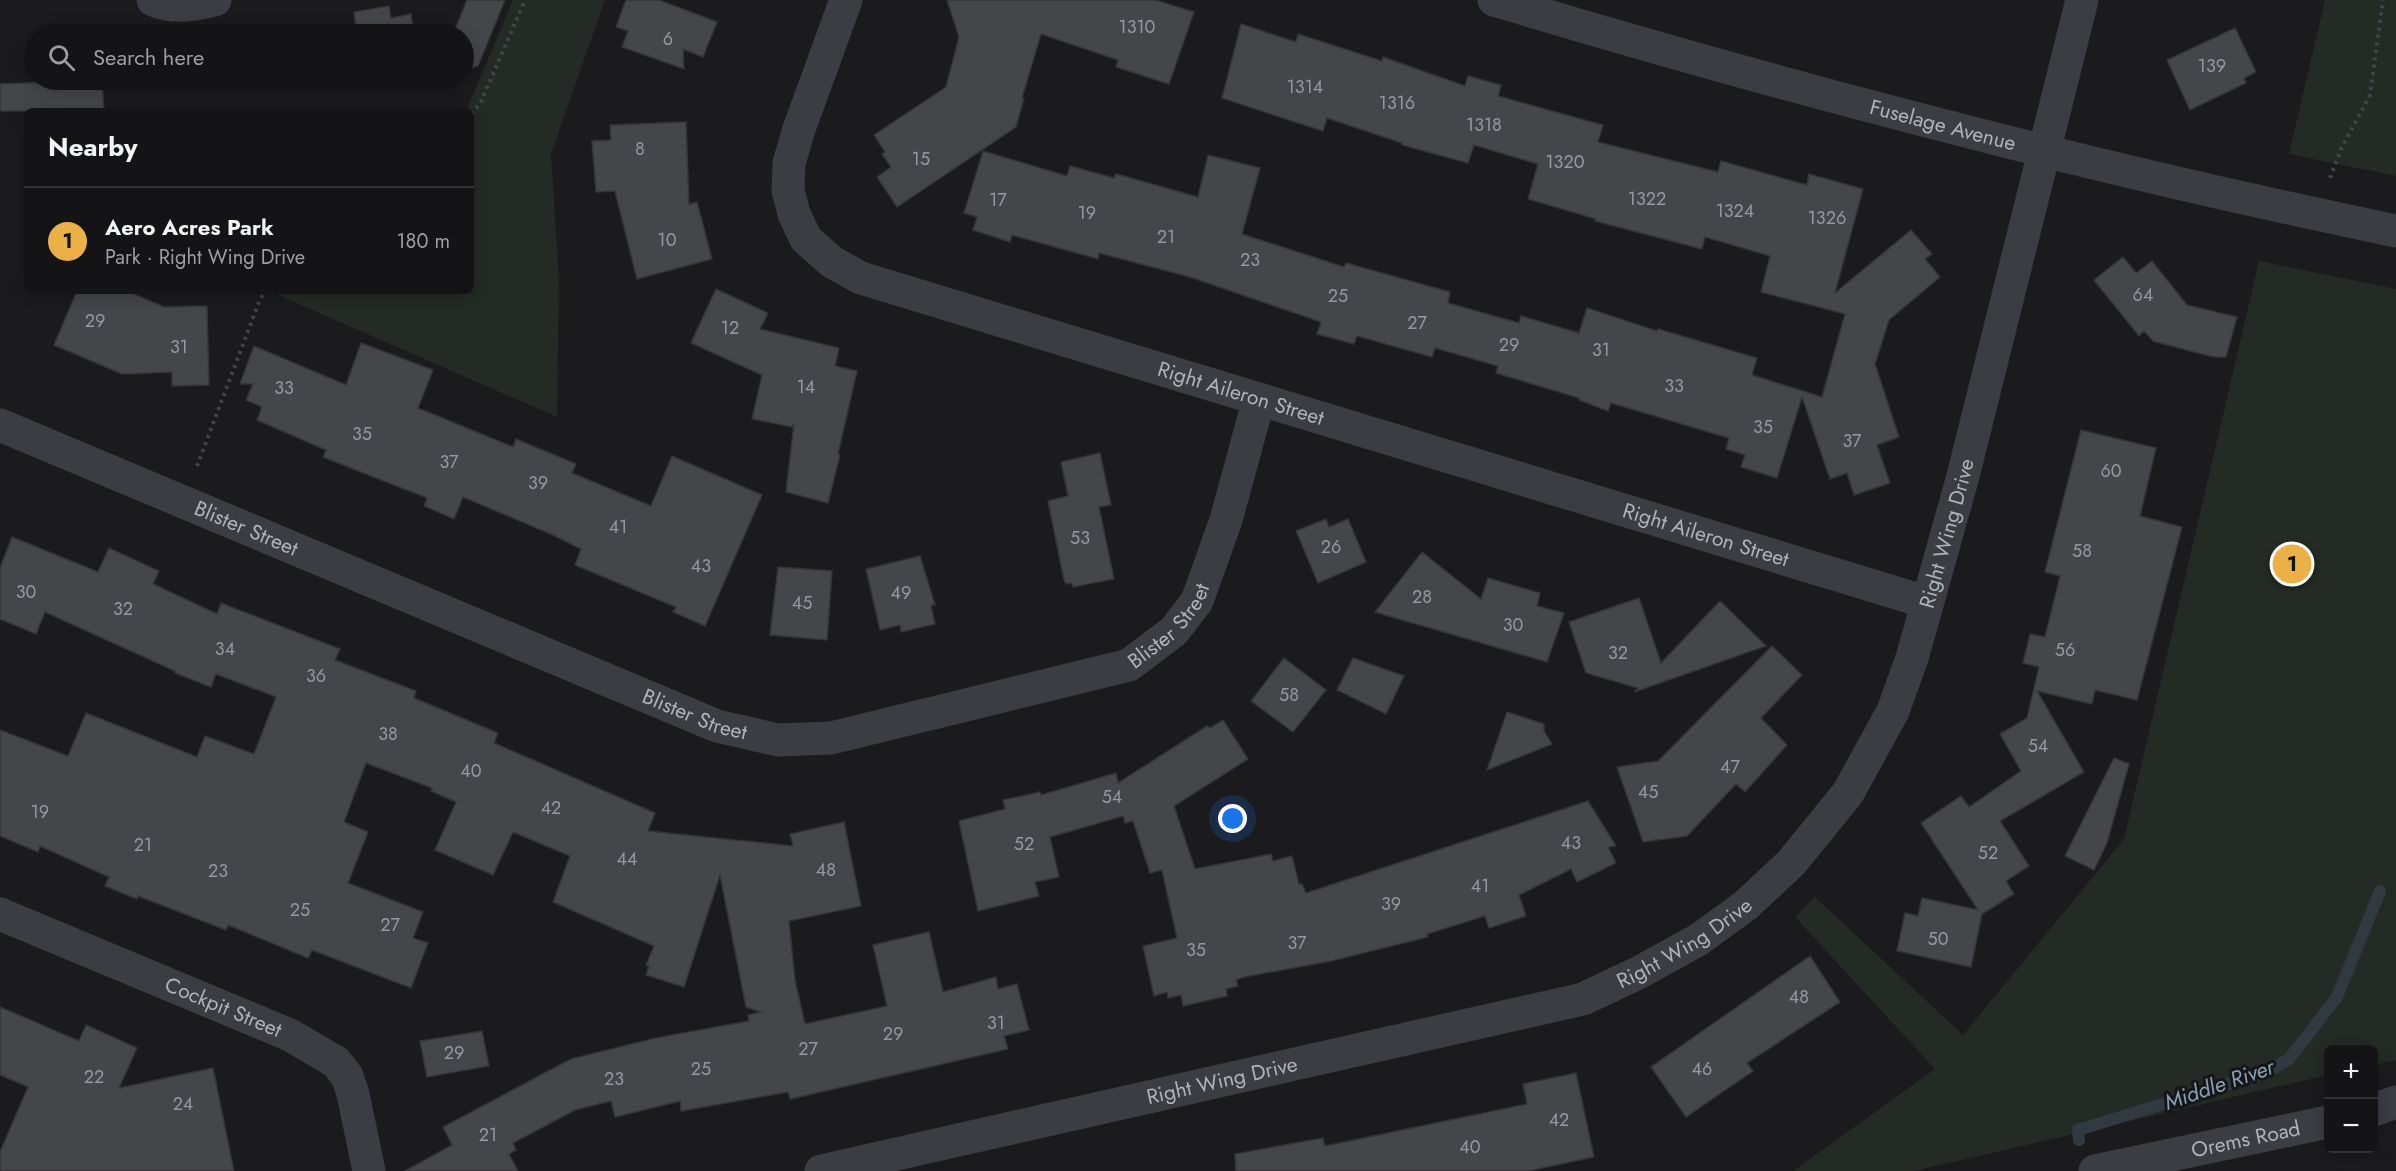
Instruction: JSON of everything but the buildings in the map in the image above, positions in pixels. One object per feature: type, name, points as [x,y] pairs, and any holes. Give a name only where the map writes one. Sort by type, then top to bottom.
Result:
[{"type":"street","points":[[153,0],[164,5],[191,5],[215,0]]},
{"type":"street","name":"Right Aileron Street","points":[[846,0],[823,60],[789,163],[788,190],[794,214],[806,239],[832,262],[861,278],[1926,602]]},
{"type":"street","name":"Fuselage Avenue","points":[[1494,0],[1611,35],[2044,151],[2396,231]]},
{"type":"street","name":"Right Wing Drive","points":[[821,1171],[1583,999],[1638,973],[1698,940],[1745,906],[1791,864],[1848,793],[1893,711],[1912,658],[1962,480],[2082,0]]},
{"type":"street","name":"Blister Street","points":[[0,425],[717,726],[778,740],[831,738],[1129,665],[1174,631],[1197,601],[1226,520],[1258,399]]},
{"type":"street","name":"Cockpit Street","points":[[0,914],[290,1035],[336,1062],[347,1076],[369,1171]]},
{"type":"street","points":[[2378,1108],[2396,1102]]},
{"type":"street","name":"Orems Road","points":[[2095,1171],[2324,1123]]},
{"type":"path","points":[[474,111],[480,105],[525,0]]},
{"type":"path","points":[[2317,214],[2341,148],[2370,95],[2383,0]]},
{"type":"path","points":[[183,502],[263,294]]},
{"type":"shaded area","points":[[513,0],[605,0],[551,154],[559,279],[557,417],[276,294],[474,294],[474,108],[467,108]]},
{"type":"shaded area","points":[[2325,0],[2396,0],[2396,176],[2289,154]]},
{"type":"shaded area","points":[[2259,261],[2396,289],[2396,1060],[2378,1064],[2378,1045],[2324,1045],[2324,1076],[1914,1171],[1793,1171],[1935,1069],[1795,917],[1815,897],[1963,1035],[2124,839]]},
{"type":"waterway","name":"Middle River","points":[[2079,1140],[2078,1130],[2267,1072],[2289,1059],[2337,997],[2380,891]]},
{"type":"place","name":"Aero Acres Park","points":[[2292,564]]}]
